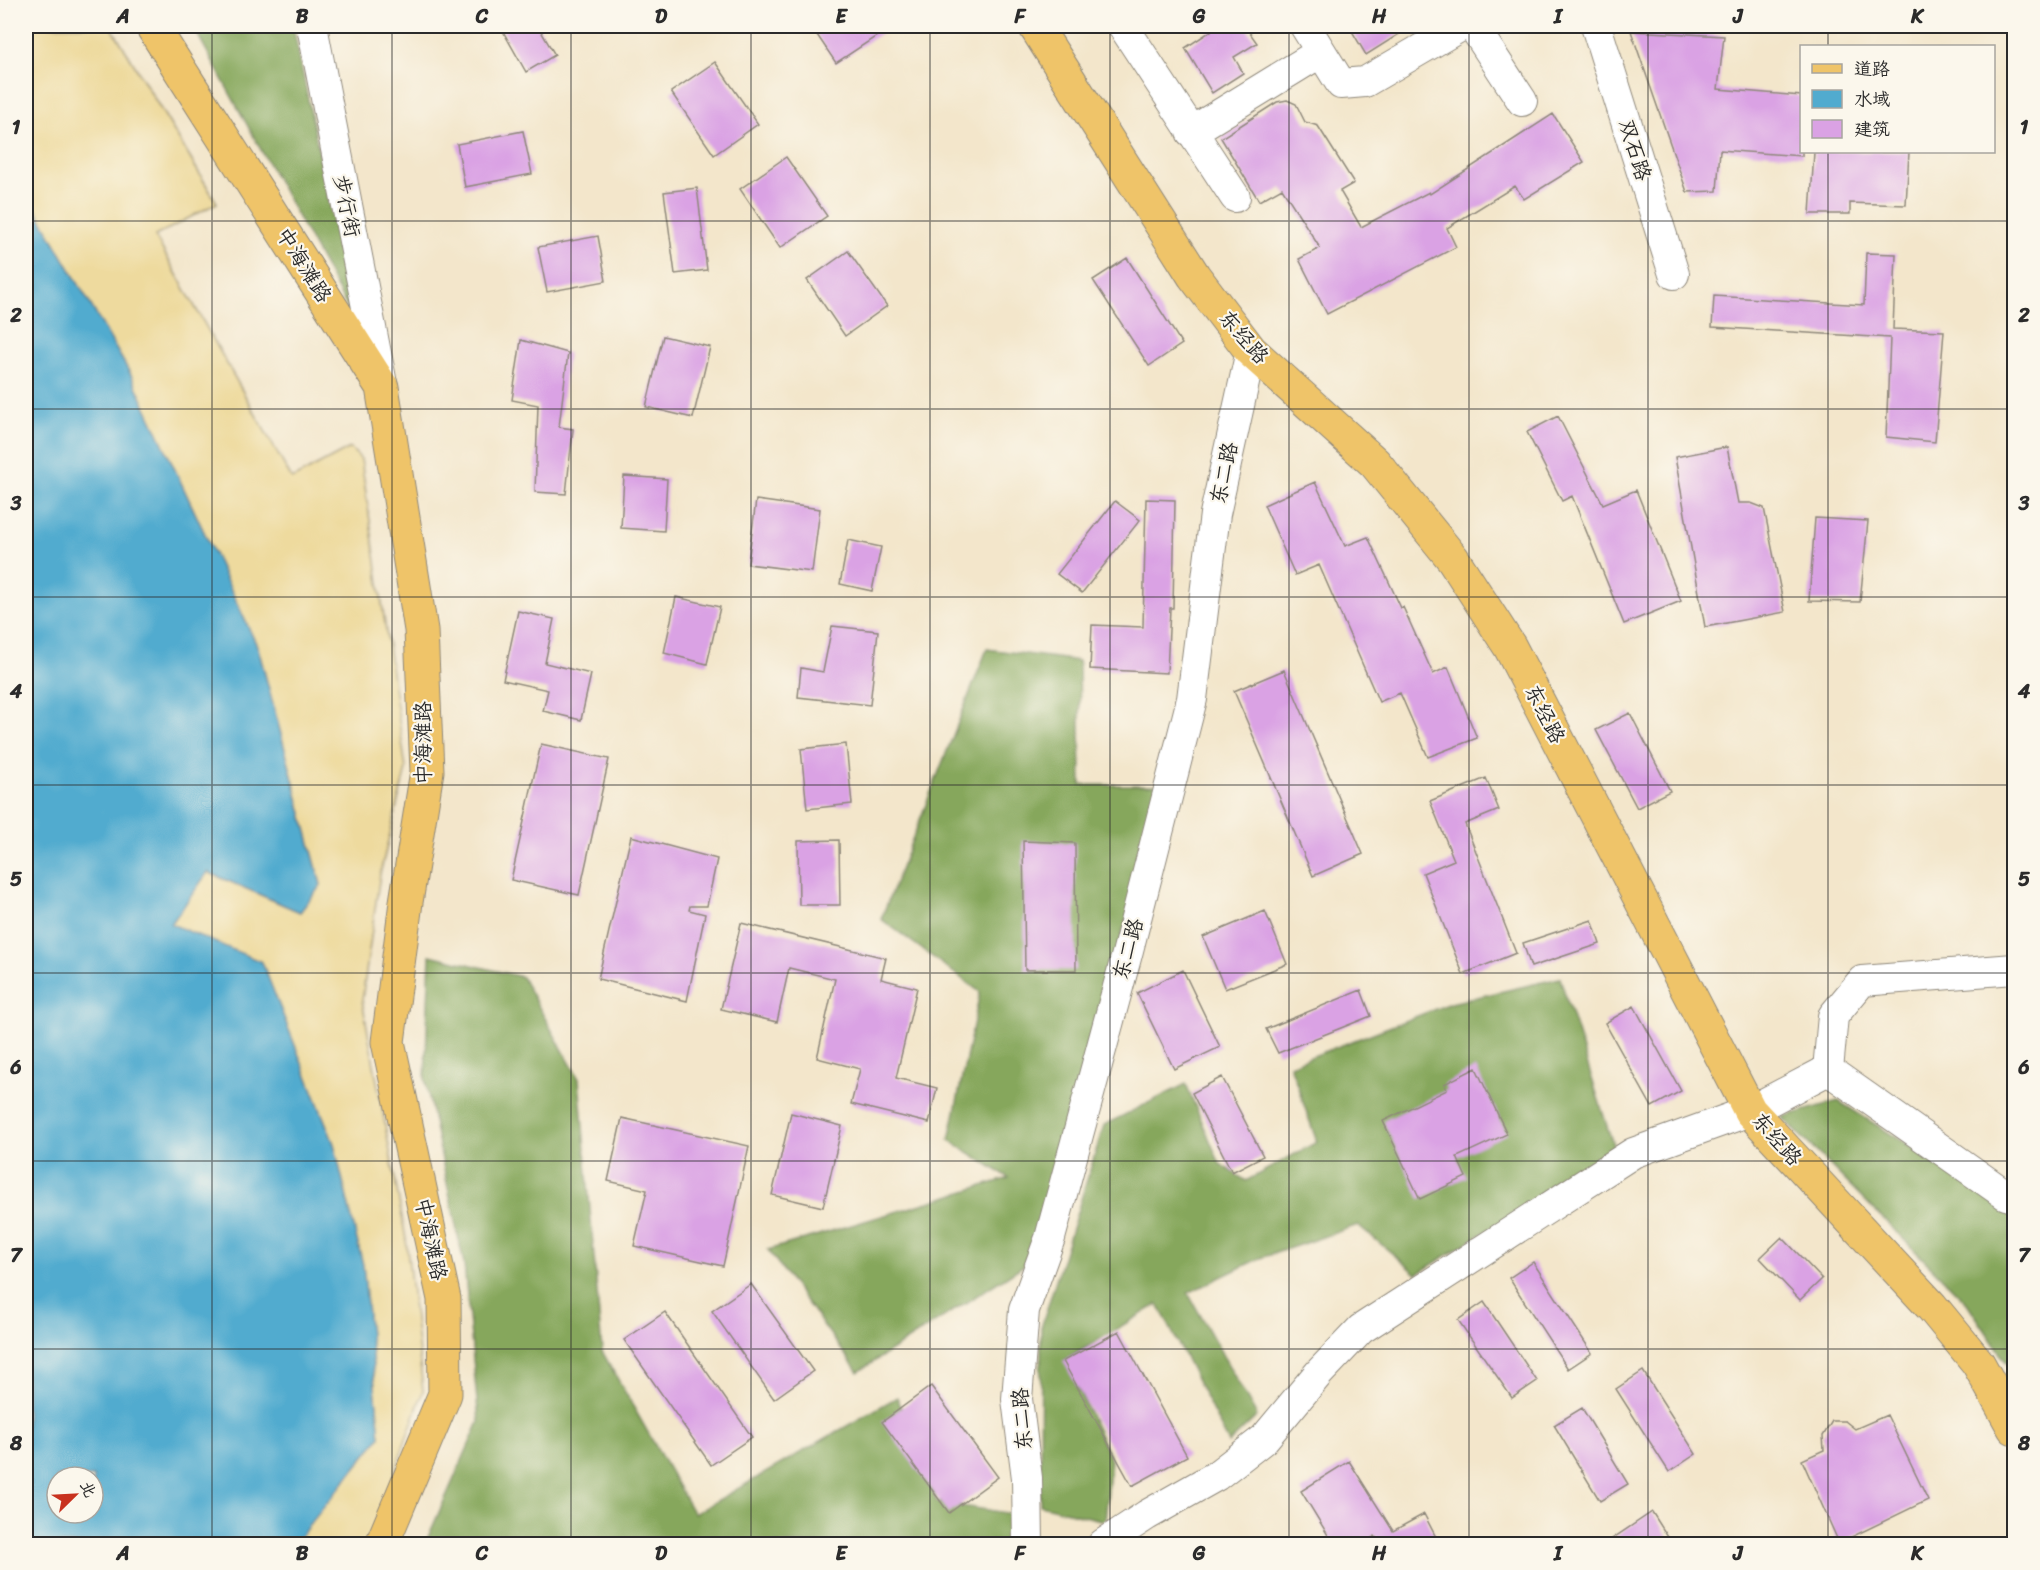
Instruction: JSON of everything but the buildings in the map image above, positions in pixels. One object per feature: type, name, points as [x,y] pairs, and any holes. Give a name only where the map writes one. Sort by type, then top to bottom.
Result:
[{"type":"main road","name":"中海滩路","points":[[152,26],[382,387],[421,630],[427,771],[406,902],[388,1042],[444,1299],[445,1394],[382,1545]]},
{"type":"main road","name":"东经路","points":[[1035,26],[1194,276],[1251,351],[1375,463],[1453,559],[1510,647],[1750,1111],[1932,1307],[1978,1363],[2014,1428]]},
{"type":"street","name":"步行街","points":[[312,26],[382,387]]},
{"type":"street","points":[[1305,26],[1341,84],[1365,82],[1461,26]]},
{"type":"street","points":[[1473,26],[1522,101]]},
{"type":"street","name":"双石路","points":[[1596,26],[1674,274]]},
{"type":"street","points":[[1132,28],[1191,132],[1235,197]]},
{"type":"street","points":[[1191,132],[1321,52]]},
{"type":"street","name":"东二路","points":[[1028,1545],[1027,1478],[1017,1399],[1024,1310],[1050,1238],[1127,954],[1191,699],[1215,514],[1251,351]]},
{"type":"street","points":[[1828,1070],[1833,1016],[1862,981],[2014,969]]},
{"type":"street","points":[[1103,1545],[1147,1515],[1216,1476],[1264,1439],[1319,1373],[1361,1329],[1633,1153],[1750,1111],[1828,1070]]},
{"type":"street","points":[[1828,1070],[2006,1195],[2014,1197]]},
{"type":"green space","points":[[193,26],[293,26],[353,318]]},
{"type":"green space","points":[[987,649],[1079,661],[1081,785],[1162,785],[1153,828],[1026,1264],[858,1372],[768,1250],[1009,1178],[949,1140],[980,992],[881,919]]},
{"type":"green space","points":[[430,955],[522,977],[579,1079],[602,1351],[694,1514],[897,1397],[937,1502],[1013,1514],[1008,1544],[425,1544],[479,1422],[464,1264],[425,1079]]},
{"type":"green space","points":[[1560,978],[1615,1151],[1417,1274],[1358,1225],[1258,1259],[1188,1293],[1257,1416],[1229,1443],[1158,1304],[1065,1360],[1111,1460],[1105,1521],[1040,1505],[1041,1328],[1104,1125],[1186,1084],[1220,1164],[1246,1181],[1317,1142],[1290,1065],[1451,1003]]},
{"type":"green space","points":[[1838,1101],[2006,1206],[2014,1208],[2014,1374],[1967,1303],[1782,1117]]},
{"type":"sand","points":[[26,26],[111,26],[217,203],[155,236],[292,479],[350,448],[361,459],[406,769],[380,874],[362,1000],[406,1239],[423,1391],[369,1544],[294,1544],[380,1437],[363,1265],[334,1144],[262,962],[171,924],[207,872],[300,912],[321,884],[258,648],[130,373],[26,193]]},
{"type":"water","points":[[26,193],[130,373],[258,648],[321,885],[300,912],[208,872],[171,924],[262,962],[334,1144],[363,1265],[380,1437],[294,1544],[26,1544]]}]
